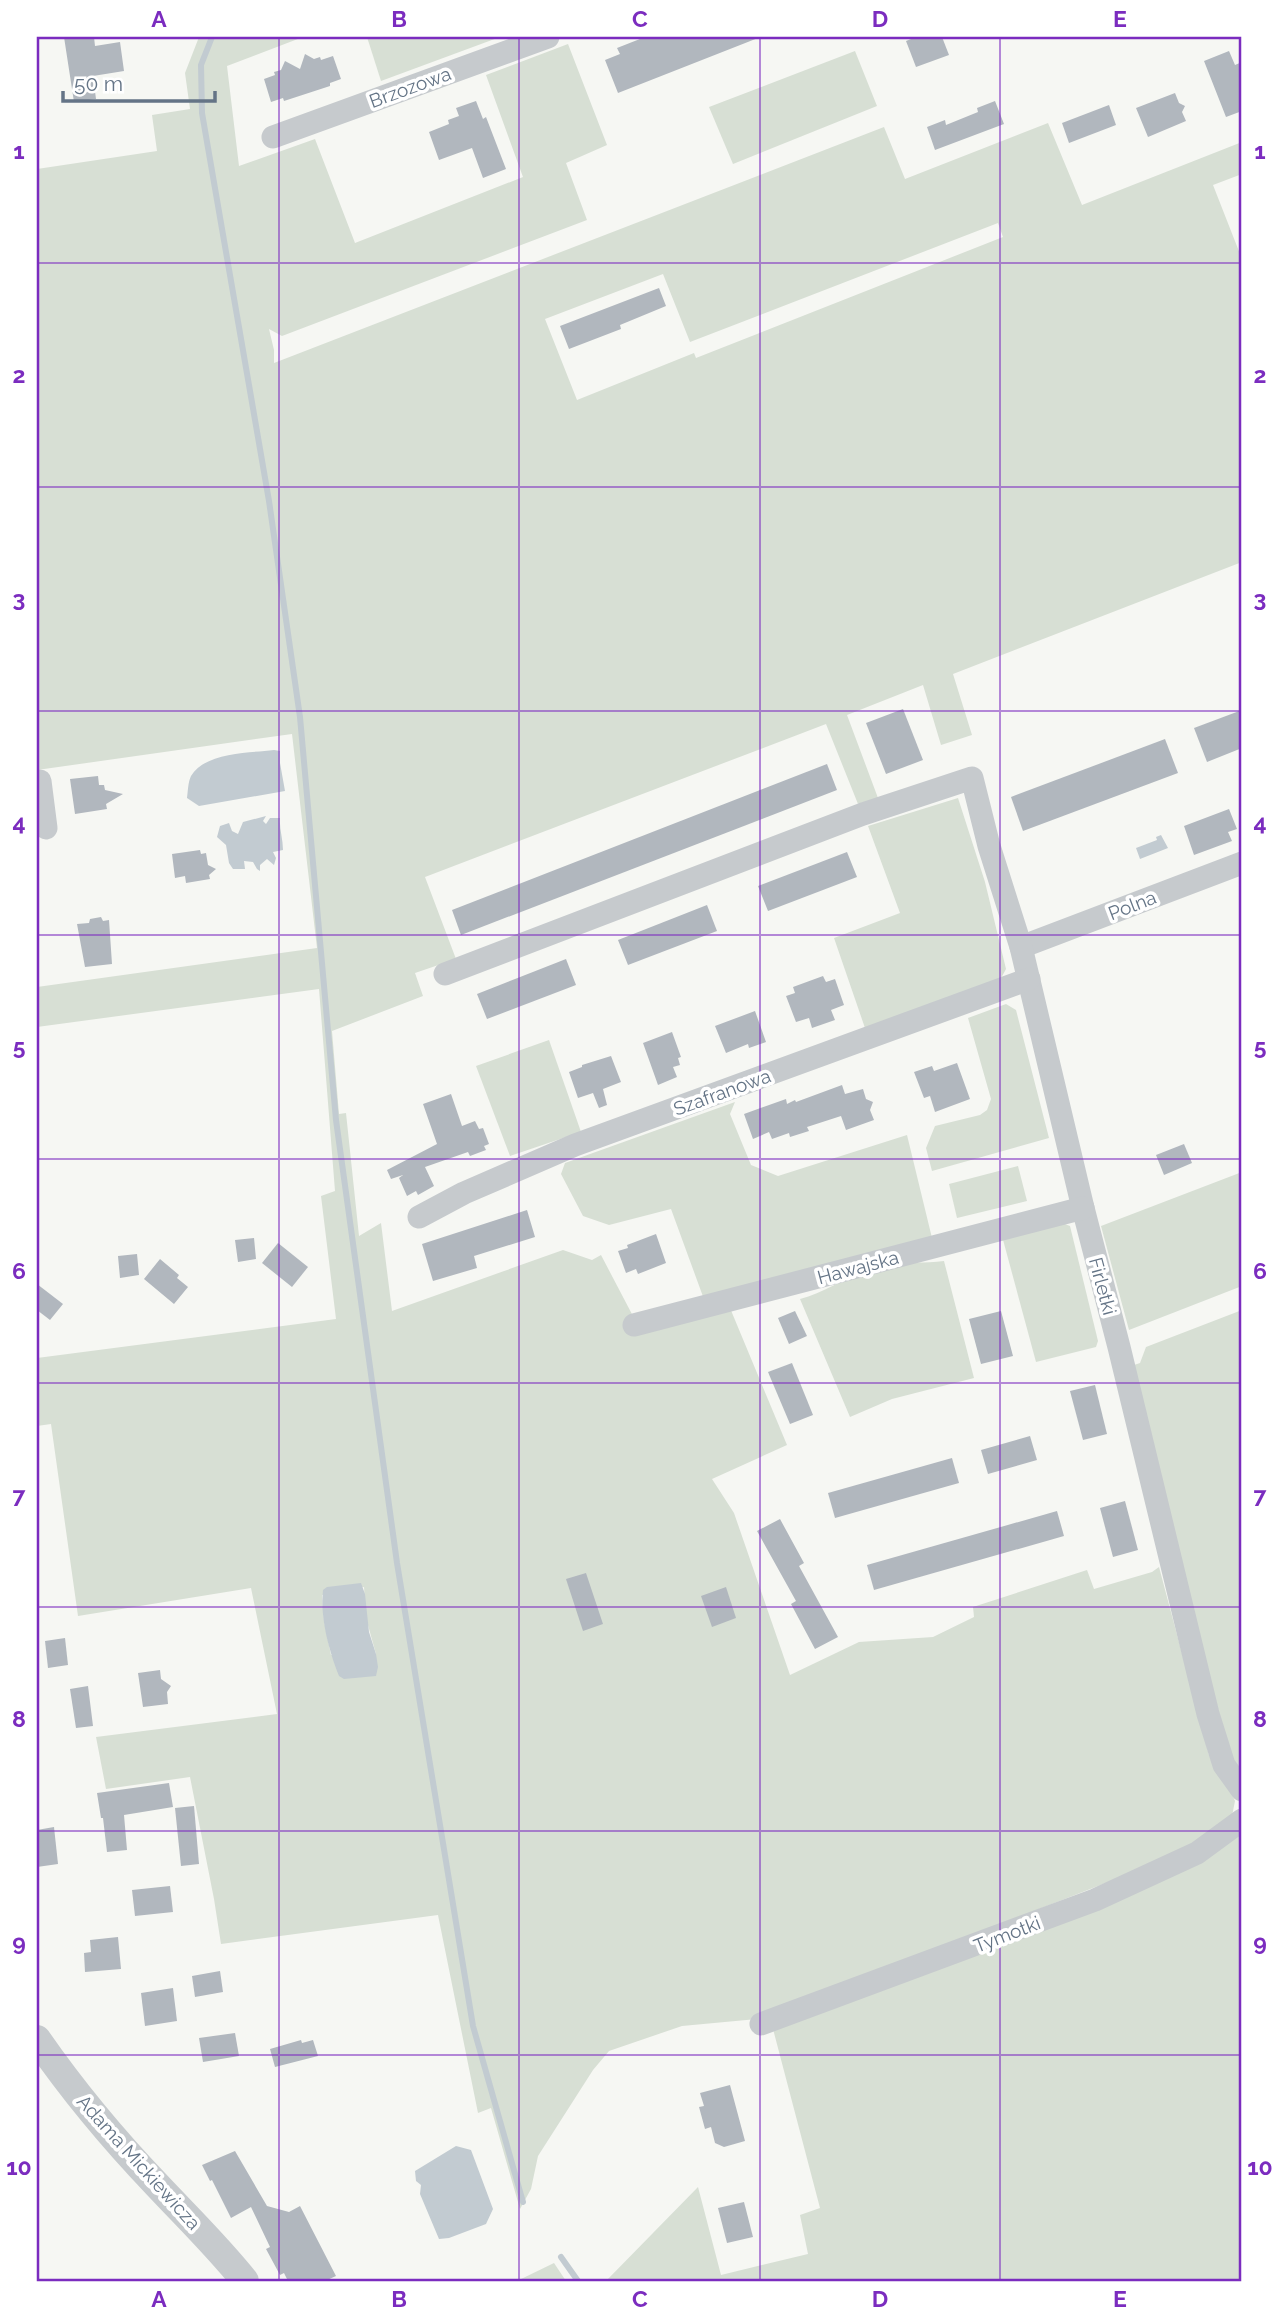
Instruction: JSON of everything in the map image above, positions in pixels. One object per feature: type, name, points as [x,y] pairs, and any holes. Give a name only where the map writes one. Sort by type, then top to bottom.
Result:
[{"type":"street","name":"Brzozowa","points":[[272,137],[548,37]]},
{"type":"street","name":"Firletki","points":[[445,974],[863,814],[972,778],[989,846],[1021,947],[1208,1714],[1224,1765],[1242,1790]]},
{"type":"street","points":[[37,781],[40,780],[46,828]]},
{"type":"street","name":"Polna","points":[[1021,947],[1242,863]]},
{"type":"street","name":"Szafranowa","points":[[419,1217],[464,1193],[575,1145],[1029,979]]},
{"type":"street","name":"Hawajska","points":[[634,1325],[1083,1208]]},
{"type":"street","name":"Tymotki","points":[[761,2024],[1095,1900],[1197,1853],[1242,1820]]},
{"type":"street","name":"Adama Mickiewicza","points":[[37,2039],[66,2082],[155,2183],[223,2253],[245,2281]]},
{"type":"shaded area","points":[[199,37],[303,37],[227,66],[239,166],[315,139],[355,243],[523,177],[486,75],[568,44],[607,145],[566,163],[587,220],[282,336],[269,329],[274,363],[884,127],[905,179],[1048,123],[1082,205],[1242,142],[1242,174],[1213,185],[1242,259],[1242,562],[953,674],[972,735],[941,745],[923,685],[847,715],[878,798],[858,804],[826,724],[425,877],[456,959],[415,973],[423,996],[332,1031],[339,1114],[346,1113],[359,1236],[381,1223],[392,1311],[563,1250],[592,1260],[601,1255],[634,1318],[730,1308],[787,1445],[712,1479],[734,1513],[790,1675],[859,1642],[933,1637],[974,1617],[973,1607],[1087,1570],[1094,1589],[1152,1572],[1159,1567],[1209,1755],[1235,1801],[1232,1816],[1185,1852],[757,2019],[682,2026],[609,2051],[593,2070],[538,2156],[531,2189],[520,2209],[491,2108],[478,2113],[438,1915],[221,1944],[190,1777],[106,1789],[96,1737],[277,1714],[251,1588],[78,1616],[51,1424],[37,1426],[37,1358],[336,1319],[321,1196],[335,1191],[319,989],[37,1027],[37,987],[317,948],[292,734],[37,770],[37,169],[157,151],[152,115],[190,109],[185,73]],"holes":[[[998,223],[1003,237],[696,358],[694,353],[577,400],[545,319],[663,274],[690,342]],[[364,1587],[366,1618],[376,1654],[331,1655],[322,1595]]]},
{"type":"shaded area","points":[[367,37],[500,37],[381,81]]},
{"type":"shaded area","points":[[855,51],[877,106],[733,164],[709,107]]},
{"type":"shaded area","points":[[280,751],[285,791],[199,806],[187,798],[191,776],[206,762],[229,755]]},
{"type":"shaded area","points":[[958,798],[985,882],[1006,969],[1000,980],[865,1028],[834,938],[900,913],[868,826]]},
{"type":"shaded area","points":[[266,816],[263,821],[266,824],[270,818],[280,818],[283,850],[273,852],[276,858],[274,865],[267,859],[260,865],[260,871],[253,862],[244,861],[245,869],[233,869],[229,863],[226,845],[217,837],[220,826],[229,823],[232,831],[238,834],[243,822]]},
{"type":"shaded area","points":[[1161,835],[1168,848],[1140,859],[1136,848],[1157,840],[1156,837]]},
{"type":"shaded area","points":[[1006,1004],[1016,1010],[1049,1138],[932,1171],[926,1148],[935,1126],[980,1115],[987,1110],[991,1099],[968,1018]]},
{"type":"shaded area","points":[[549,1040],[581,1132],[510,1156],[476,1066]]},
{"type":"shaded area","points":[[735,1102],[730,1114],[751,1165],[778,1176],[907,1135],[932,1238],[705,1302],[671,1209],[609,1225],[583,1216],[561,1174],[565,1163]]},
{"type":"shaded area","points":[[1018,1166],[1027,1201],[957,1218],[949,1184]]},
{"type":"shaded area","points":[[1242,1172],[1242,1286],[1129,1330],[1101,1226]]},
{"type":"shaded area","points":[[1057,1221],[1070,1226],[1098,1341],[1096,1347],[1036,1362],[1002,1236]]},
{"type":"shaded area","points":[[944,1261],[974,1378],[892,1399],[850,1417],[800,1299],[877,1266]]},
{"type":"shaded area","points":[[1242,1310],[1242,1773],[1231,1760],[1131,1366],[1140,1363],[1146,1347]]},
{"type":"shaded area","points":[[361,1583],[378,1667],[376,1676],[344,1679],[339,1676],[326,1634],[323,1590],[327,1587]]},
{"type":"shaded area","points":[[1242,1831],[1242,2281],[606,2281],[698,2187],[721,2275],[808,2254],[800,2215],[820,2208],[773,2029]]},
{"type":"shaded area","points":[[456,2146],[471,2150],[493,2209],[486,2224],[439,2239],[420,2194],[421,2185],[416,2181],[415,2171]]},
{"type":"shaded area","points":[[554,2263],[566,2281],[517,2281]]},
{"type":"building","points":[[64,37],[94,37],[95,46],[120,42],[124,71],[93,76],[96,99],[74,102]]},
{"type":"building","points":[[645,37],[758,38],[618,93],[605,60],[620,54],[617,48]]},
{"type":"building","points":[[916,37],[942,37],[949,55],[916,67],[906,41]]},
{"type":"building","points":[[1229,51],[1235,65],[1242,62],[1242,111],[1226,117],[1204,61]]},
{"type":"building","points":[[305,54],[314,59],[320,57],[321,60],[333,56],[341,79],[330,83],[330,86],[284,101],[283,98],[271,102],[264,79],[281,70],[285,61],[300,69]]},
{"type":"building","points":[[1175,93],[1179,103],[1185,106],[1182,112],[1186,121],[1148,137],[1136,108]]},
{"type":"building","points":[[476,101],[483,119],[486,117],[506,169],[483,178],[472,148],[439,160],[429,132],[449,124],[448,120],[459,116],[456,108]]},
{"type":"building","points":[[995,101],[1004,124],[935,150],[927,127],[945,120],[946,125],[978,112],[977,108]]},
{"type":"building","points":[[1109,105],[1116,125],[1069,143],[1062,123]]},
{"type":"building","points":[[659,288],[666,306],[620,325],[621,329],[569,349],[560,326]]},
{"type":"building","points":[[903,709],[923,760],[886,774],[866,723]]},
{"type":"building","points":[[1242,710],[1242,748],[1207,762],[1194,728]]},
{"type":"building","points":[[1165,739],[1178,773],[1023,831],[1011,797]]},
{"type":"building","points":[[827,764],[837,790],[461,935],[452,910]]},
{"type":"building","points":[[98,776],[99,785],[104,785],[105,790],[123,794],[106,804],[107,809],[75,814],[70,779]]},
{"type":"building","points":[[1229,809],[1237,829],[1228,832],[1232,841],[1194,855],[1184,826]]},
{"type":"building","points":[[200,850],[201,854],[206,853],[208,865],[216,869],[209,875],[210,879],[186,883],[185,876],[175,878],[172,854]]},
{"type":"building","points":[[847,852],[857,877],[768,911],[758,886]]},
{"type":"building","points":[[707,905],[717,931],[628,965],[618,940]]},
{"type":"building","points":[[101,917],[103,921],[109,920],[112,964],[85,967],[77,924],[89,923],[90,919]]},
{"type":"building","points":[[566,959],[576,985],[487,1019],[477,994]]},
{"type":"building","points":[[823,976],[826,982],[835,979],[844,1005],[831,1010],[835,1020],[812,1028],[809,1018],[796,1022],[786,996],[795,993],[793,987]]},
{"type":"building","points":[[755,1011],[766,1042],[749,1048],[748,1044],[726,1053],[715,1026]]},
{"type":"building","points":[[672,1032],[681,1057],[678,1058],[680,1065],[673,1067],[677,1077],[658,1085],[643,1043]]},
{"type":"building","points":[[611,1056],[621,1082],[603,1089],[607,1105],[599,1108],[593,1093],[578,1098],[569,1072]]},
{"type":"building","points":[[957,1063],[970,1099],[935,1112],[930,1096],[924,1098],[914,1072],[932,1066],[934,1071]]},
{"type":"building","points":[[842,1085],[845,1094],[863,1089],[866,1099],[873,1102],[870,1110],[874,1120],[846,1130],[841,1116],[807,1127],[809,1131],[790,1137],[789,1133],[772,1139],[769,1132],[753,1139],[744,1114],[786,1099],[787,1104],[795,1100],[796,1102]]},
{"type":"building","points":[[451,1094],[462,1126],[475,1121],[479,1129],[483,1128],[489,1144],[484,1146],[486,1150],[470,1156],[468,1152],[425,1167],[434,1186],[418,1195],[416,1191],[407,1196],[399,1178],[403,1175],[391,1179],[387,1170],[437,1144],[423,1104]]},
{"type":"building","points":[[1184,1144],[1192,1163],[1164,1175],[1156,1155]]},
{"type":"building","points":[[527,1210],[535,1237],[474,1256],[477,1268],[433,1281],[422,1244]]},
{"type":"building","points":[[656,1234],[666,1263],[638,1274],[636,1269],[626,1273],[618,1251]]},
{"type":"building","points":[[254,1238],[256,1259],[238,1262],[235,1240]]},
{"type":"building","points":[[278,1243],[308,1267],[292,1287],[262,1263]]},
{"type":"building","points":[[137,1254],[139,1275],[120,1278],[118,1256]]},
{"type":"building","points":[[160,1259],[179,1275],[177,1278],[188,1287],[174,1304],[144,1279]]},
{"type":"building","points":[[37,1284],[63,1304],[50,1320],[37,1310]]},
{"type":"building","points":[[795,1311],[807,1336],[789,1344],[778,1318]]},
{"type":"building","points":[[1001,1311],[1013,1356],[981,1364],[969,1319]]},
{"type":"building","points":[[792,1363],[813,1415],[790,1424],[768,1372]]},
{"type":"building","points":[[1095,1385],[1107,1434],[1083,1440],[1070,1391]]},
{"type":"building","points":[[1030,1436],[1037,1460],[988,1474],[981,1450]]},
{"type":"building","points":[[952,1458],[959,1483],[835,1518],[828,1493]]},
{"type":"building","points":[[1125,1501],[1138,1550],[1113,1557],[1100,1508]]},
{"type":"building","points":[[1057,1511],[1064,1536],[874,1590],[867,1565]]},
{"type":"building","points":[[780,1519],[804,1563],[799,1566],[838,1637],[815,1649],[791,1604],[796,1601],[757,1531]]},
{"type":"building","points":[[586,1573],[603,1624],[583,1631],[566,1579]]},
{"type":"building","points":[[726,1587],[736,1618],[712,1627],[701,1596]]},
{"type":"building","points":[[65,1638],[68,1665],[48,1668],[45,1641]]},
{"type":"building","points":[[160,1670],[161,1679],[171,1686],[167,1692],[168,1704],[143,1707],[138,1673]]},
{"type":"building","points":[[88,1686],[93,1726],[76,1728],[70,1689]]},
{"type":"building","points":[[169,1783],[173,1807],[124,1815],[127,1850],[107,1852],[97,1793]]},
{"type":"building","points":[[194,1806],[199,1864],[181,1866],[175,1808]]},
{"type":"building","points":[[54,1827],[58,1864],[37,1867],[37,1830]]},
{"type":"building","points":[[170,1886],[173,1912],[135,1916],[132,1890]]},
{"type":"building","points":[[118,1937],[121,1969],[85,1972],[84,1953],[91,1952],[90,1940]]},
{"type":"building","points":[[220,1971],[223,1992],[195,1997],[192,1976]]},
{"type":"building","points":[[173,1988],[177,2021],[145,2026],[141,1993]]},
{"type":"building","points":[[235,2033],[239,2056],[203,2062],[199,2038]]},
{"type":"building","points":[[301,2040],[302,2043],[313,2040],[318,2056],[275,2067],[270,2049]]},
{"type":"building","points":[[730,2085],[745,2141],[724,2147],[715,2143],[711,2127],[705,2129],[699,2107],[704,2106],[700,2093]]},
{"type":"building","points":[[235,2151],[267,2206],[289,2212],[300,2206],[336,2276],[325,2281],[287,2279],[284,2273],[280,2275],[266,2249],[270,2247],[251,2207],[231,2218],[202,2165]]},
{"type":"building","points":[[744,2202],[753,2237],[727,2243],[718,2208]]},
{"type":"waterway","points":[[212,37],[201,65],[202,113],[269,501],[300,717],[336,1120],[397,1563],[473,2026],[523,2202]]},
{"type":"waterway","points":[[561,2257],[578,2281]]}]
